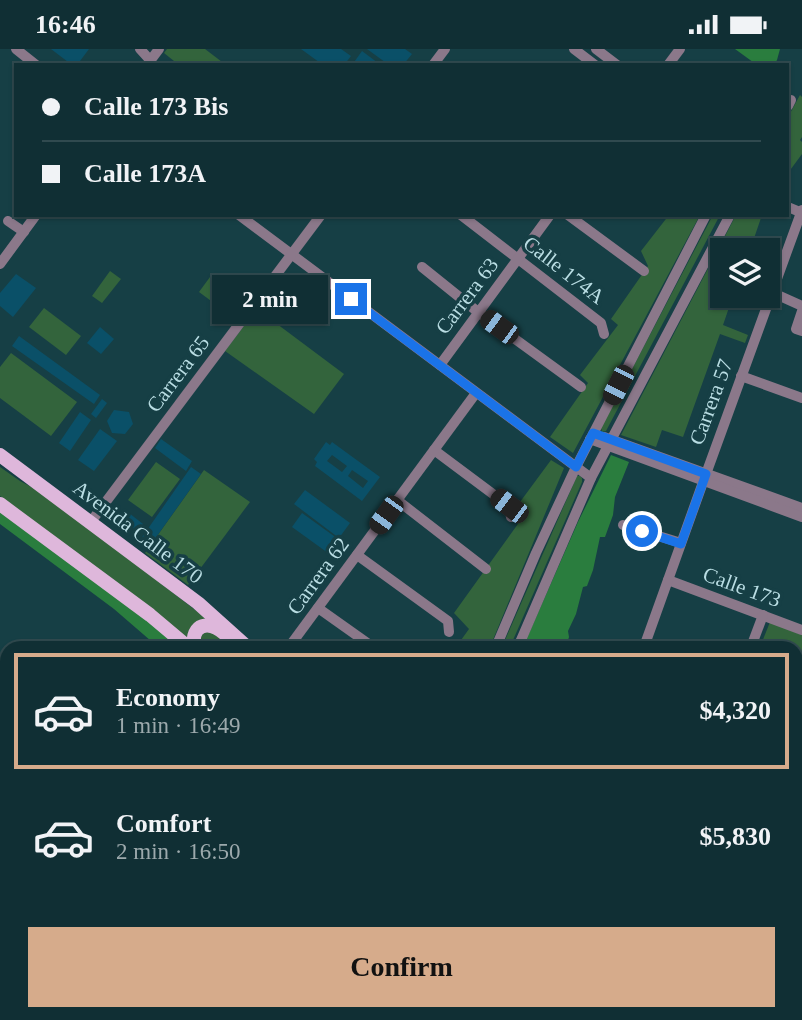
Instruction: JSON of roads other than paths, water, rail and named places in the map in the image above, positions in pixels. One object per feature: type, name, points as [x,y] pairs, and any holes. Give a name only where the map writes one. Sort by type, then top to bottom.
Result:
[{"type":"main road","name":"Avenida Calle 170","points":[[0,455],[198,603],[239,641]]},
{"type":"main road","points":[[0,461],[47,490]]},
{"type":"main road","points":[[0,505],[183,641]]},
{"type":"main road","points":[[192,641],[197,631],[206,625],[212,625],[237,641]]},
{"type":"street","points":[[16,49],[34,63]]},
{"type":"street","points":[[140,49],[149,62],[159,49]]},
{"type":"street","points":[[574,49],[592,63],[598,49],[615,63]]},
{"type":"street","points":[[669,63],[680,49]]},
{"type":"street","name":"Carrera 57","points":[[780,269],[802,212]]},
{"type":"street","points":[[0,264],[35,217]]},
{"type":"street","points":[[242,217],[591,478]]},
{"type":"street","name":"Carrera 65","points":[[90,523],[320,217]]},
{"type":"street","name":"Calle 174A","points":[[464,217],[601,323],[604,334]]},
{"type":"street","name":"Carrera 63","points":[[440,365],[549,217]]},
{"type":"street","points":[[571,217],[644,271]]},
{"type":"street","points":[[499,641],[591,436],[705,217]]},
{"type":"street","points":[[521,641],[608,443],[729,217]]},
{"type":"street","points":[[8,221],[24,232]]},
{"type":"street","points":[[422,267],[478,312],[581,387]]},
{"type":"street","points":[[780,297],[802,308],[796,328],[802,331]]},
{"type":"street","name":"Carrera 57","points":[[646,641],[765,308]]},
{"type":"street","points":[[741,376],[802,398]]},
{"type":"street","name":"Carrera 62","points":[[293,641],[476,393]]},
{"type":"street","points":[[591,436],[802,517]]},
{"type":"street","points":[[435,450],[509,506],[511,517]]},
{"type":"street","points":[[704,478],[802,508]]},
{"type":"street","points":[[397,500],[486,569]]},
{"type":"street","points":[[622,525],[681,544]]},
{"type":"street","points":[[357,555],[448,621],[449,632]]},
{"type":"street","name":"Calle 173","points":[[668,580],[802,630]]},
{"type":"street","points":[[318,608],[365,641]]},
{"type":"street","points":[[753,641],[763,615]]}]
